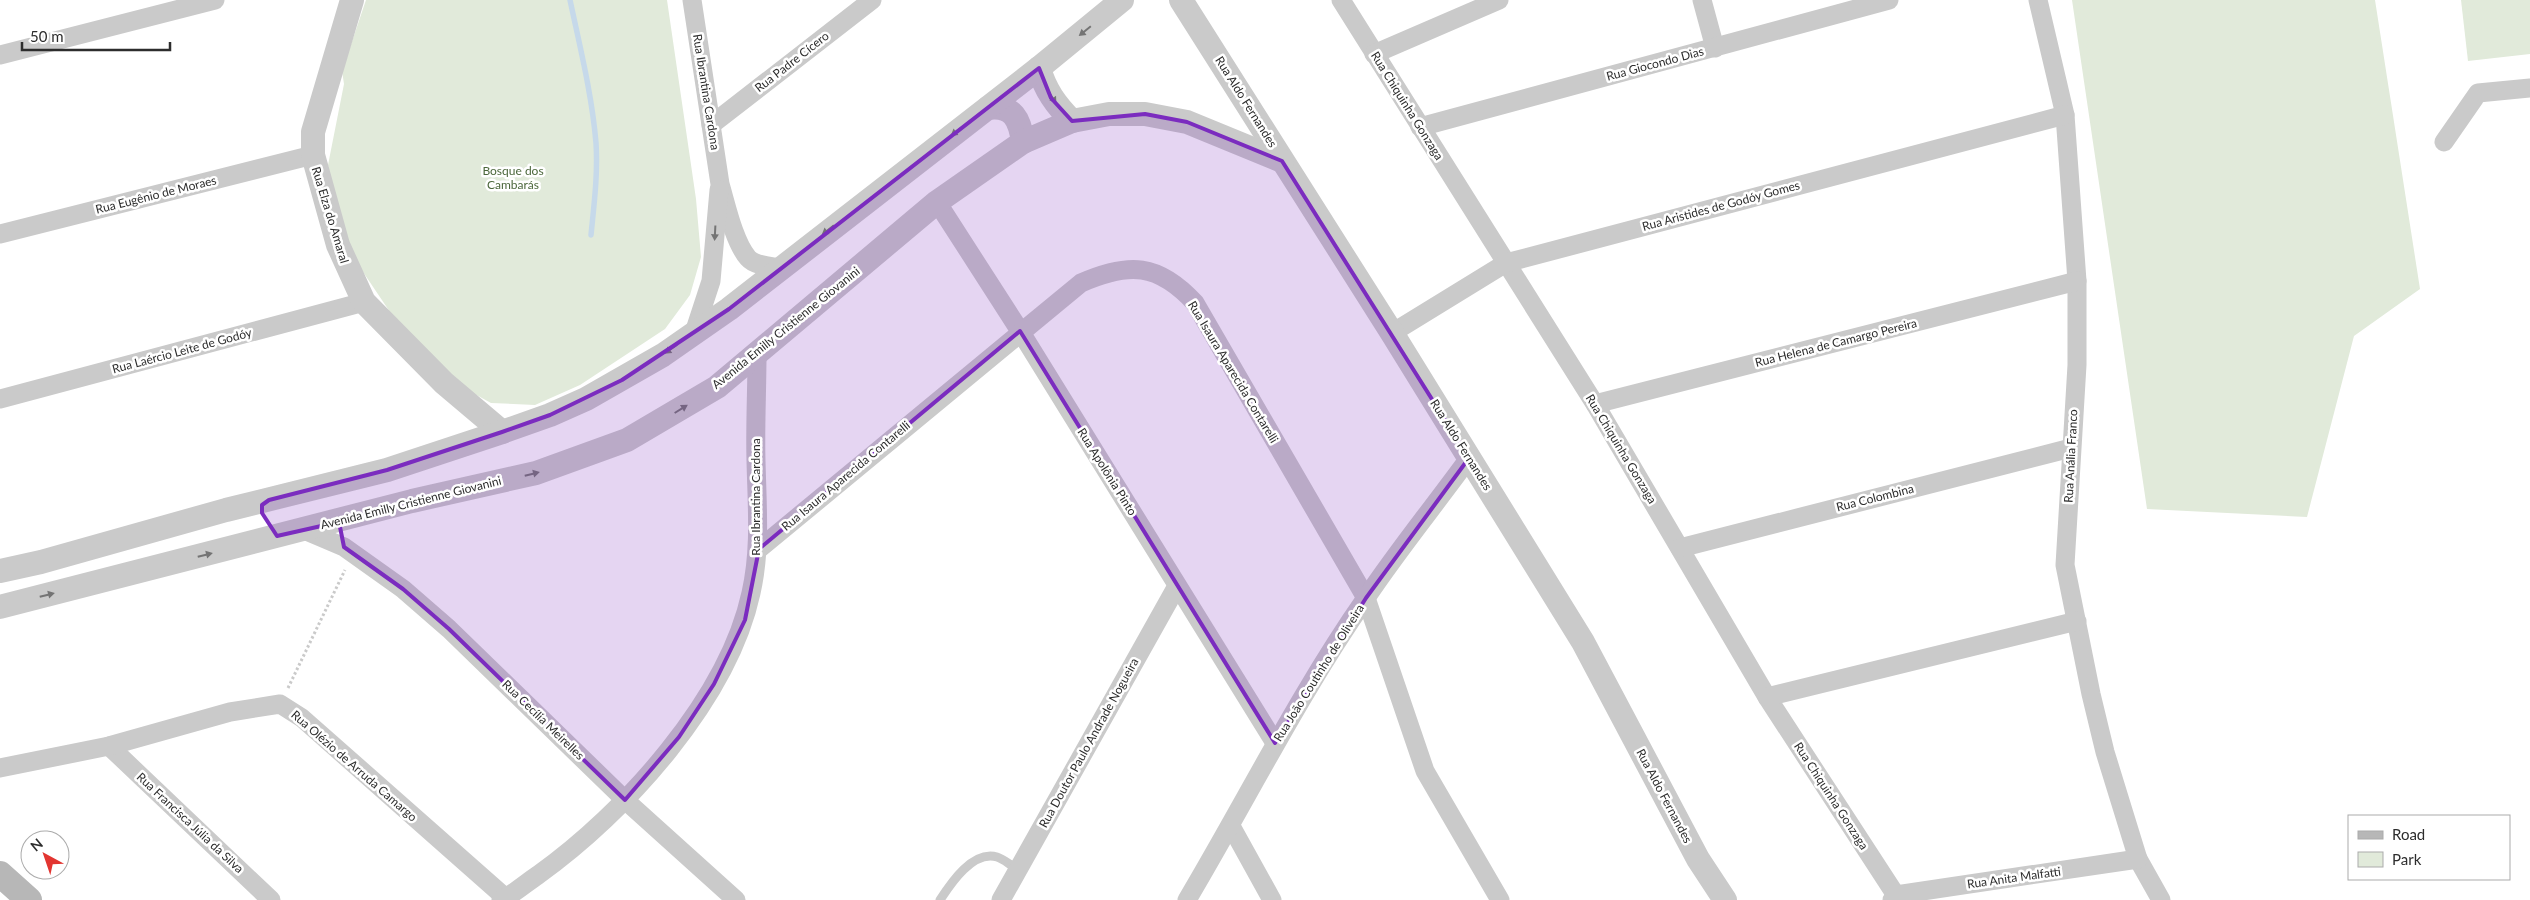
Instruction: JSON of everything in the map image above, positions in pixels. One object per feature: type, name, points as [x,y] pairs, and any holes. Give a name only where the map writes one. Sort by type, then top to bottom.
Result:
[{"type":"main road","points":[[0,874],[29,900]]},
{"type":"street","points":[[0,56],[215,0]]},
{"type":"street","name":"Rua Elza do Amaral","points":[[352,0],[313,132],[312,155],[338,245],[364,302],[444,383],[502,432]]},
{"type":"street","name":"Rua Ibrantina Cardona","points":[[692,0],[720,184],[739,243],[748,258],[760,264],[781,268]]},
{"type":"street","points":[[0,572],[226,510],[387,470],[550,415],[586,399],[630,375],[694,333],[988,108],[1122,0]]},
{"type":"street","name":"Rua Aldo Fernandes","points":[[1182,0],[1392,333],[1583,642],[1698,859],[1725,900]]},
{"type":"street","name":"Rua Chiquinha Gonzaga","points":[[1341,0],[1595,404],[1767,698],[1896,898]]},
{"type":"street","points":[[1374,54],[1499,0]]},
{"type":"street","points":[[1702,0],[1715,48]]},
{"type":"street","name":"Rua Giocondo Dias","points":[[1420,128],[1889,0]]},
{"type":"street","name":"Rua Anália Franco","points":[[2038,0],[2065,115],[2077,281],[2077,365],[2065,565],[2091,694],[2103,742],[2138,859],[2161,900]]},
{"type":"street","name":"Rua Padre Cícero","points":[[711,125],[869,1]]},
{"type":"street","points":[[1039,68],[1043,83],[1051,98],[1072,122]]},
{"type":"street","points":[[2444,142],[2478,93],[2530,88]]},
{"type":"street","points":[[988,108],[1000,106],[1010,111],[1021,130],[1023,142]]},
{"type":"street","name":"Avenida Emilly Cristienne Giovanini","points":[[0,607],[339,522],[412,501],[536,473],[627,440],[716,387],[757,355],[937,202],[1023,142],[1072,122],[1109,114],[1145,114],[1187,122],[1282,161]]},
{"type":"street","name":"Rua Aristides de Godóy Gomes","points":[[1392,333],[1506,263],[2065,115]]},
{"type":"street","name":"Rua Eugênio de Moraes","points":[[0,234],[312,155]]},
{"type":"street","name":"Rua Ibrantina Cardona","points":[[694,333],[711,281],[720,184]]},
{"type":"street","name":"Rua Apolônia Pinto","points":[[937,202],[1020,331],[1275,742]]},
{"type":"street","name":"Rua Isaura Aparecida Contarelli","points":[[759,549],[1020,331],[1081,283],[1104,273],[1125,269],[1142,269],[1178,285],[1195,303],[1366,598],[1425,772],[1500,900]]},
{"type":"street","name":"Rua Helena de Camargo Pereira","points":[[1595,404],[2077,281]]},
{"type":"street","name":"Rua Laércio Leite de Godóy","points":[[0,399],[364,302]]},
{"type":"street","name":"Rua Ibrantina Cardona","points":[[505,899],[568,854],[625,800],[679,737],[718,676],[745,620],[759,549],[757,355]]},
{"type":"street","name":"Rua Colombina","points":[[1680,548],[2071,448]]},
{"type":"street","name":"Rua João Coutinho de Oliveira","points":[[1187,900],[1231,826],[1275,742],[1366,598],[1469,458]]},
{"type":"street","points":[[269,500],[262,505],[262,513],[265,523],[277,536]]},
{"type":"street","points":[[226,510],[232,514],[235,540],[233,548]]},
{"type":"street","points":[[339,522],[348,551]]},
{"type":"street","name":"Rua Cecília Meirelles","points":[[304,530],[348,551],[402,589],[448,629],[625,800],[736,900]]},
{"type":"street","name":"Rua Doutor Paulo Andrade Nogueira","points":[[1000,900],[1177,586]]},
{"type":"street","points":[[1767,698],[2077,621]]},
{"type":"street","name":"Rua Olézio de Arruda Camargo","points":[[0,768],[109,746],[230,712],[280,704],[302,718],[505,899]]},
{"type":"street","name":"Rua Francisca Júlia da Silva","points":[[109,746],[271,900]]},
{"type":"street","points":[[1231,826],[1272,900]]},
{"type":"street","name":"Rua Anita Malfatti","points":[[1896,898],[2138,859]]},
{"type":"lane","points":[[940,900],[949,887],[979,858],[998,857],[1018,869]]},
{"type":"path","points":[[280,704],[348,551]]},
{"type":"highlighted area","points":[[1039,68],[1051,98],[1072,121],[1145,114],[1187,122],[1282,161],[1469,458],[1366,598],[1275,743],[1020,331],[759,549],[745,620],[714,684],[679,737],[625,800],[449,629],[403,589],[344,547],[339,522],[277,536],[262,513],[262,505],[269,500],[387,470],[502,432],[550,415],[622,380],[729,309]]},
{"type":"green space","name":"Bosque dos Cambarás","points":[[366,0],[667,0],[696,199],[701,257],[690,295],[665,329],[580,385],[535,405],[491,403],[471,392],[433,358],[390,312],[361,269],[339,227],[328,165],[344,84],[342,71]]},
{"type":"green space","points":[[2072,0],[2375,0],[2420,289],[2354,336],[2307,517],[2147,509]]},
{"type":"green space","points":[[2461,0],[2530,0],[2530,54],[2468,61]]},
{"type":"waterway","points":[[570,0],[589,89],[596,143],[596,178],[591,235]]}]
